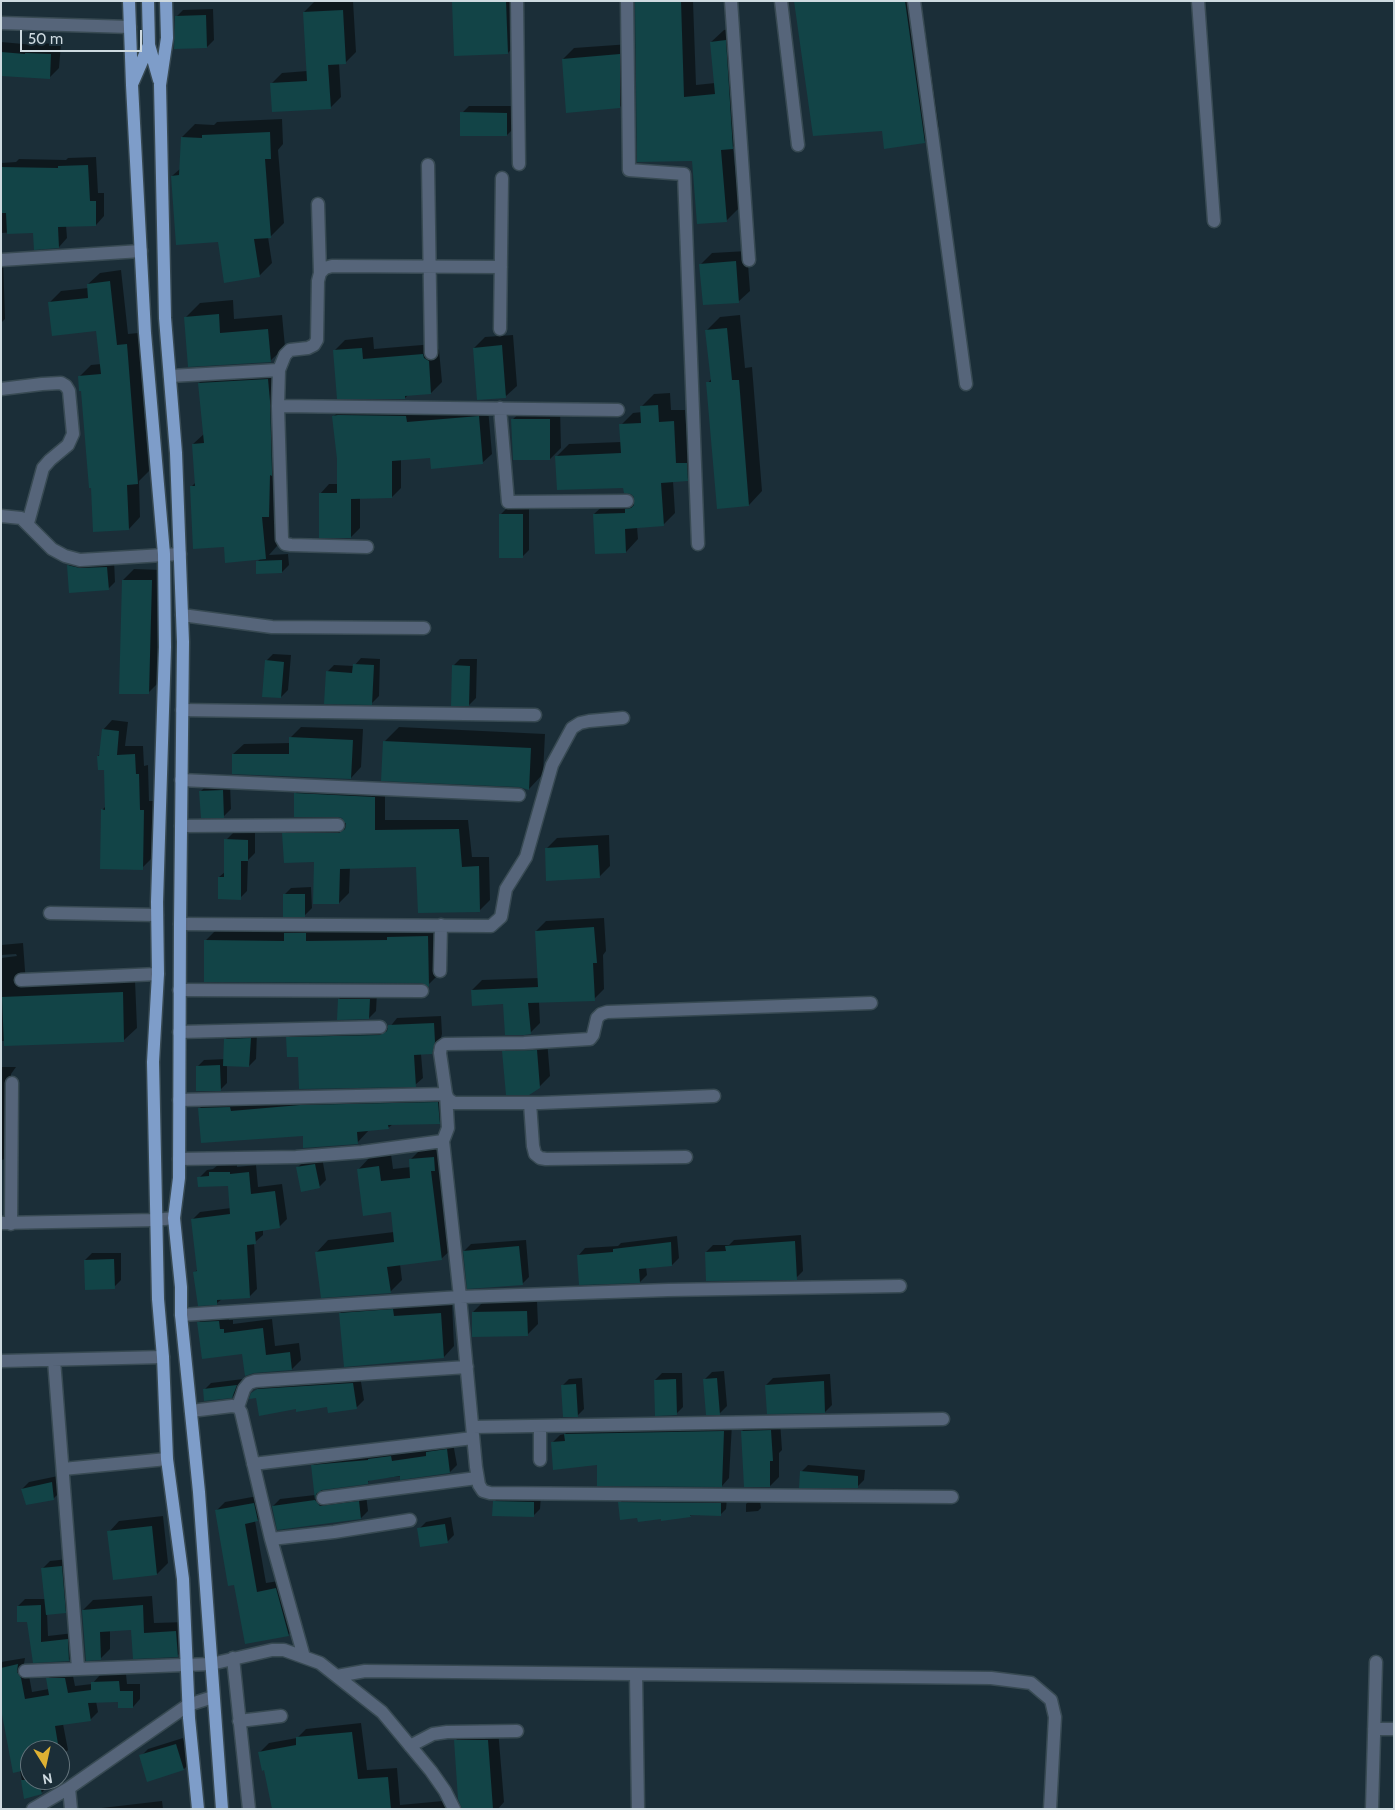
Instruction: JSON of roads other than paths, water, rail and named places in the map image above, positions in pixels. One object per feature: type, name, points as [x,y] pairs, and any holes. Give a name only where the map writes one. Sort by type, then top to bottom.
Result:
[{"type":"main road","points":[[129,1],[141,251],[149,377],[164,554],[165,647],[157,916],[158,974],[153,1062],[158,1299],[163,1357],[167,1459],[183,1579],[189,1711],[198,1809]]},
{"type":"main road","points":[[148,1],[149,45],[160,85]]},
{"type":"main road","points":[[166,1],[167,38],[160,85],[165,318],[176,453],[182,615],[179,1178],[174,1218],[202,1540],[222,1809]]},
{"type":"main road","points":[[132,85],[149,45]]},
{"type":"main road","points":[[149,377],[170,376]]},
{"type":"street","points":[[517,1],[519,164]]},
{"type":"street","points":[[627,1],[629,170],[684,174],[698,544]]},
{"type":"street","points":[[731,1],[749,260]]},
{"type":"street","points":[[781,1],[798,146]]},
{"type":"street","points":[[914,1],[966,384]]},
{"type":"street","points":[[1198,1],[1214,221]]},
{"type":"street","points":[[1,23],[130,27]]},
{"type":"street","points":[[428,165],[431,352]]},
{"type":"street","points":[[500,330],[502,178]]},
{"type":"street","points":[[318,204],[320,273],[316,340],[314,345],[308,348],[290,350],[285,355],[279,370],[278,406],[282,539],[285,544],[290,545],[368,547]]},
{"type":"street","points":[[1,260],[141,251]]},
{"type":"street","points":[[320,273],[332,266],[501,267]]},
{"type":"street","points":[[170,376],[279,370]]},
{"type":"street","points":[[1,389],[61,383],[69,391],[73,434],[68,445],[43,468],[28,523]]},
{"type":"street","points":[[278,406],[618,410]]},
{"type":"street","points":[[500,408],[508,502],[627,501]]},
{"type":"street","points":[[1,516],[21,518],[28,523],[52,550],[80,560],[180,554]]},
{"type":"street","points":[[182,615],[272,627],[424,628]]},
{"type":"street","points":[[182,710],[535,715]]},
{"type":"street","points":[[180,924],[491,926],[501,917],[506,889],[526,857],[552,765],[572,728],[580,723],[589,721],[624,718]]},
{"type":"street","points":[[181,780],[519,795]]},
{"type":"street","points":[[181,826],[338,825]]},
{"type":"street","points":[[50,914],[157,916]]},
{"type":"street","points":[[440,971],[441,925]]},
{"type":"street","points":[[20,980],[158,974]]},
{"type":"street","points":[[180,990],[422,990]]},
{"type":"street","points":[[871,1003],[607,1012],[597,1018],[590,1039],[524,1043],[445,1044],[441,1047],[440,1053],[446,1094],[448,1128],[443,1140],[479,1485],[483,1491],[490,1493],[952,1497]]},
{"type":"street","points":[[179,1032],[380,1027]]},
{"type":"street","points":[[12,1083],[6,1224],[174,1218]]},
{"type":"street","points":[[179,1100],[446,1094]]},
{"type":"street","points":[[446,1094],[448,1099],[454,1103],[530,1103],[714,1096]]},
{"type":"street","points":[[530,1103],[533,1146],[535,1154],[540,1158],[686,1157]]},
{"type":"street","points":[[179,1159],[362,1152],[443,1140]]},
{"type":"street","points":[[181,1315],[460,1297],[668,1290],[900,1286]]},
{"type":"street","points":[[1,1361],[163,1357]]},
{"type":"street","points":[[54,1360],[78,1668]]},
{"type":"street","points":[[304,1657],[271,1539],[238,1407],[244,1389],[249,1383],[254,1381],[467,1367]]},
{"type":"street","points":[[191,1411],[232,1406],[238,1407]]},
{"type":"street","points":[[253,1464],[473,1432],[540,1426],[943,1420]]},
{"type":"street","points":[[540,1426],[540,1460]]},
{"type":"street","points":[[63,1469],[167,1459]]},
{"type":"street","points":[[323,1498],[478,1478]]},
{"type":"street","points":[[271,1539],[334,1532],[410,1520]]},
{"type":"street","points":[[25,1671],[210,1664],[272,1650],[284,1650],[320,1663],[382,1712],[445,1791],[454,1809]]},
{"type":"street","points":[[233,1658],[249,1809]]},
{"type":"street","points":[[1372,1809],[1376,1662]]},
{"type":"street","points":[[337,1676],[365,1671],[991,1678],[1031,1683],[1051,1700],[1055,1717],[1050,1809]]},
{"type":"street","points":[[636,1675],[638,1809]]},
{"type":"street","points":[[70,1787],[213,1697]]},
{"type":"street","points":[[239,1720],[280,1716]]},
{"type":"street","points":[[1374,1729],[1394,1729]]},
{"type":"street","points":[[410,1746],[433,1734],[447,1732],[517,1731]]},
{"type":"street","points":[[33,1809],[66,1790]]},
{"type":"street","points":[[69,1790],[71,1809]]}]
